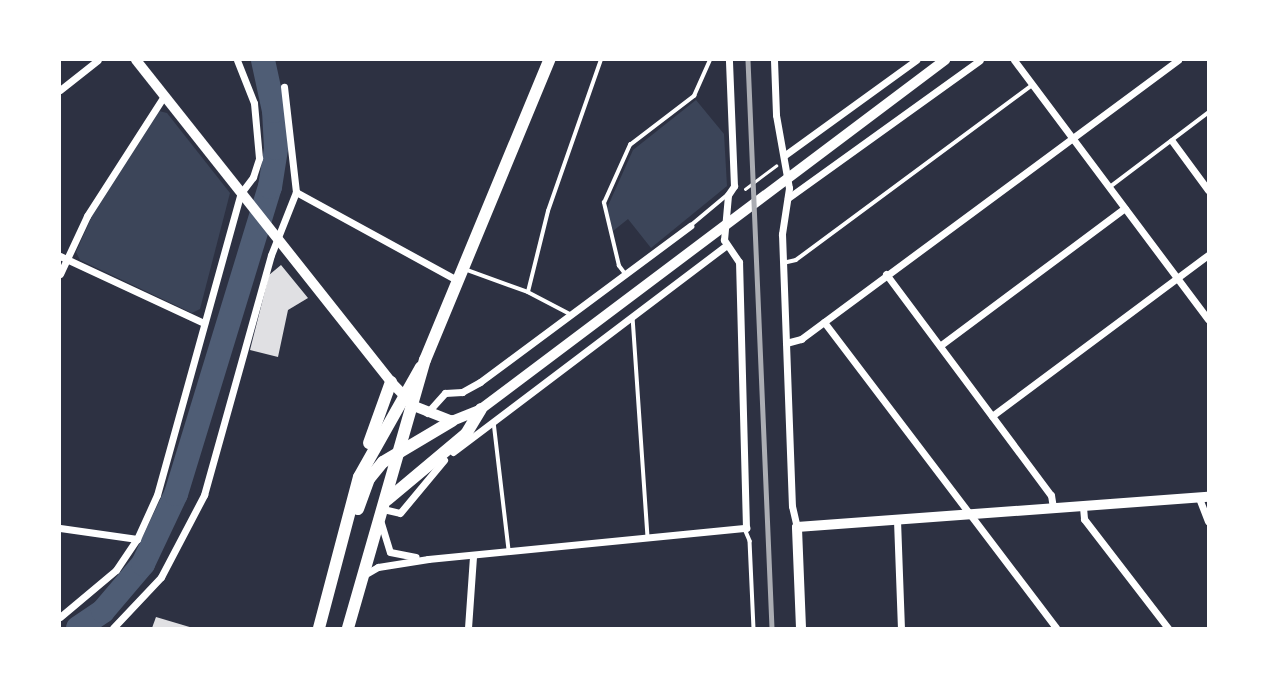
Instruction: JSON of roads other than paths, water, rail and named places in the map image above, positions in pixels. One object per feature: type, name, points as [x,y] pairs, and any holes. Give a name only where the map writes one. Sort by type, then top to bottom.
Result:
[{"type":"main road","points":[[348,628],[425,361],[549,60]]},
{"type":"main road","points":[[359,477],[425,361]]},
{"type":"main road","points":[[319,628],[359,477],[391,382]]},
{"type":"main road","points":[[383,510],[399,486],[466,434],[481,409]]},
{"type":"main road","points":[[334,575],[369,479],[400,450],[452,421]]},
{"type":"street","points":[[60,90],[99,60]]},
{"type":"street","points":[[136,60],[403,396],[427,413],[452,421],[481,409],[536,365],[945,60]]},
{"type":"street","points":[[60,617],[104,583],[137,539],[157,495],[241,193],[257,168],[259,141],[254,103],[237,60]]},
{"type":"street","points":[[359,585],[374,568],[428,559],[745,529],[739,262],[727,245],[728,195],[734,183],[729,60]]},
{"type":"street","points":[[774,60],[776,115],[788,198],[783,263],[792,506],[797,527],[801,628]]},
{"type":"street","points":[[784,158],[916,60]]},
{"type":"street","points":[[788,198],[980,60]]},
{"type":"street","points":[[1014,60],[1209,319]]},
{"type":"street","points":[[786,343],[801,339],[1178,60]]},
{"type":"street","points":[[113,628],[161,577],[201,502],[271,255],[279,241],[296,192],[284,87]]},
{"type":"street","points":[[60,274],[63,258],[87,216],[164,96]]},
{"type":"street","points":[[1172,141],[1209,190]]},
{"type":"street","points":[[296,192],[460,274]]},
{"type":"street","points":[[940,345],[1125,208]]},
{"type":"street","points":[[427,413],[445,393],[471,387],[690,226]]},
{"type":"street","points":[[428,559],[390,552],[383,510],[400,513],[440,464],[727,245]]},
{"type":"street","points":[[992,416],[1209,255]]},
{"type":"street","points":[[63,258],[204,323]]},
{"type":"street","points":[[886,274],[1051,495],[1054,508]]},
{"type":"street","points":[[824,322],[968,516],[1056,628]]},
{"type":"street","points":[[797,527],[1204,497],[1209,521]]},
{"type":"street","points":[[1083,507],[1084,519],[1168,628]]},
{"type":"street","points":[[897,520],[901,628]]},
{"type":"street","points":[[60,528],[137,539]]},
{"type":"street","points":[[468,628],[473,556]]},
{"type":"lane","points":[[528,292],[548,211],[601,60]]},
{"type":"lane","points":[[625,274],[602,209],[604,203],[630,145],[694,96],[710,60]]},
{"type":"lane","points":[[783,263],[796,260],[1032,84]]},
{"type":"lane","points":[[1110,187],[1209,113]]},
{"type":"lane","points":[[690,226],[728,195]]},
{"type":"lane","points":[[460,274],[528,292],[570,314]]},
{"type":"lane","points":[[633,317],[637,327],[648,539]]},
{"type":"lane","points":[[494,422],[509,552]]},
{"type":"lane","points":[[745,529],[750,541],[754,628]]},
{"type":"waterway","points":[[78,628],[103,611],[143,564],[176,494],[270,187],[276,148],[274,111],[263,60]]},
{"type":"railway","points":[[748,60],[772,628]]}]
